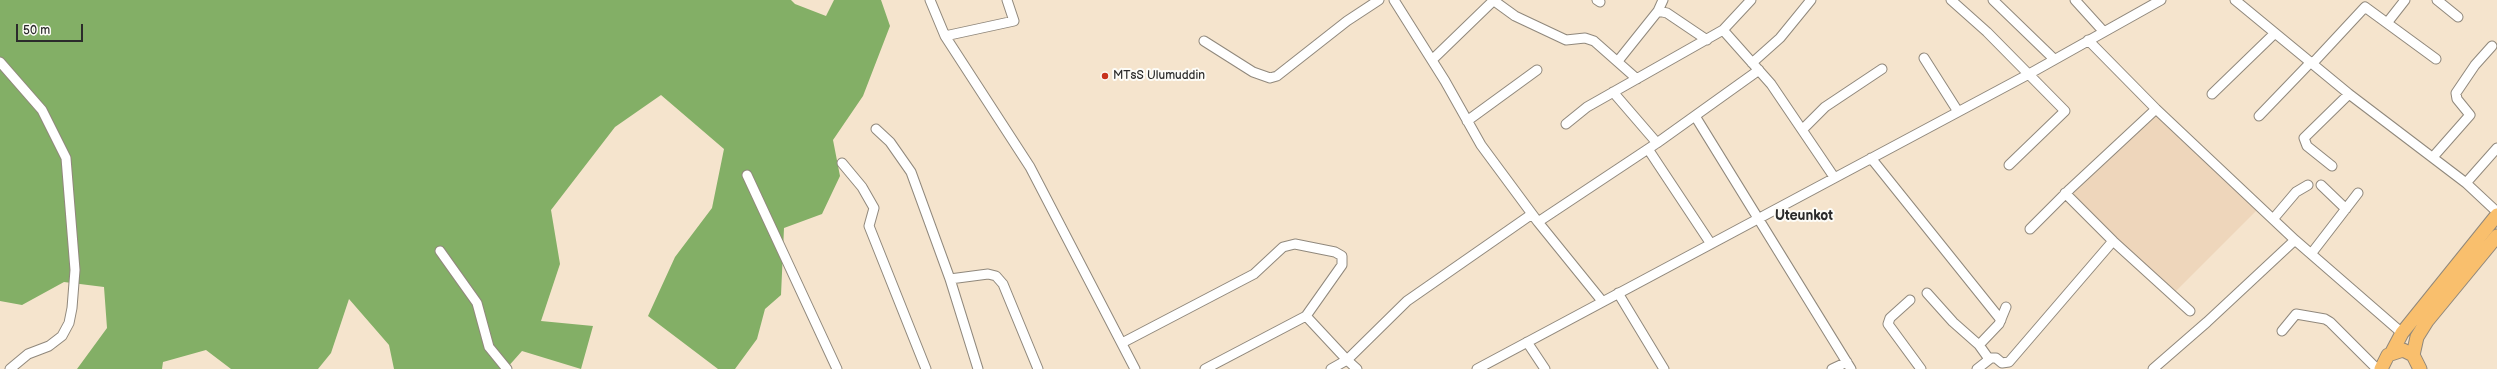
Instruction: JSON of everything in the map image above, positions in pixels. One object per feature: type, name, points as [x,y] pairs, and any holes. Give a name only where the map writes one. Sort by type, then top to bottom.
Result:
[{"type":"highway","points":[[2378,367],[2392,352],[2402,333],[2497,215]]},
{"type":"highway","points":[[2420,369],[2413,354],[2417,337],[2426,321],[2497,236]]},
{"type":"highway","points":[[2392,352],[2403,350],[2413,354]]},
{"type":"street","points":[[930,0],[945,36],[1030,167],[1135,369]]},
{"type":"street","points":[[945,36],[1014,21],[1007,0]]},
{"type":"street","points":[[1204,41],[1253,72],[1270,78],[1277,76],[1347,21],[1379,0]]},
{"type":"street","points":[[1394,0],[1432,60],[1481,144],[1538,222],[1602,301]]},
{"type":"street","points":[[1432,60],[1494,0],[1516,16],[1566,40],[1585,38],[1594,41],[1637,79]]},
{"type":"street","points":[[1618,62],[1658,11],[1663,0]]},
{"type":"street","points":[[1566,124],[1587,107],[1723,30],[1751,0]]},
{"type":"street","points":[[1752,62],[1780,38],[1811,0]]},
{"type":"street","points":[[1951,0],[1987,32],[2063,109],[2065,114],[2009,165]]},
{"type":"street","points":[[1993,0],[2054,59]]},
{"type":"street","points":[[2075,0],[2104,32]]},
{"type":"street","points":[[1477,369],[1871,158],[1957,110],[2029,74],[2161,0]]},
{"type":"street","points":[[2235,0],[2349,94],[2466,183],[2497,212]]},
{"type":"street","points":[[2387,23],[2405,0]]},
{"type":"street","points":[[2437,0],[2458,17]]},
{"type":"street","points":[[2258,116],[2368,4],[2387,23],[2436,59]]},
{"type":"street","points":[[1658,11],[1667,13],[1707,40]]},
{"type":"street","points":[[1723,30],[1759,70],[1803,129],[1834,177]]},
{"type":"street","points":[[2212,94],[2275,33]]},
{"type":"street","points":[[2088,40],[2156,109],[2274,218],[2295,240],[2402,333]]},
{"type":"street","points":[[2433,157],[2470,115],[2457,99],[2456,93],[2475,65],[2492,46]]},
{"type":"street","points":[[1924,58],[1957,110]]},
{"type":"street","points":[[0,62],[42,110],[66,158],[75,270],[72,308],[69,324],[62,336],[49,346],[28,354],[10,369]]},
{"type":"street","points":[[1803,129],[1825,107],[1882,69]]},
{"type":"street","points":[[1468,121],[1536,70]]},
{"type":"street","points":[[1538,222],[1696,116],[1759,70]]},
{"type":"street","points":[[1613,92],[1656,143]]},
{"type":"street","points":[[2332,166],[2307,146],[2304,138],[2349,94]]},
{"type":"street","points":[[2030,230],[2065,193],[2156,109]]},
{"type":"street","points":[[1696,116],[1757,218],[1849,365],[1832,369]]},
{"type":"street","points":[[876,129],[890,142],[911,172],[950,279],[978,369]]},
{"type":"street","points":[[2466,183],[2497,148]]},
{"type":"street","points":[[1648,149],[1711,244]]},
{"type":"street","points":[[1871,158],[2001,320]]},
{"type":"street","points":[[842,163],[862,186],[874,208],[869,226],[926,369]]},
{"type":"street","points":[[747,175],[837,369]]},
{"type":"street","points":[[2274,218],[2296,192],[2308,185]]},
{"type":"street","points":[[2321,185],[2346,209]]},
{"type":"street","points":[[2065,193],[2071,197],[2113,241],[2190,312]]},
{"type":"street","points":[[2311,254],[2358,193]]},
{"type":"street","points":[[1331,369],[1347,360],[1407,301],[1532,214]]},
{"type":"street","points":[[2153,369],[2207,322],[2295,240]]},
{"type":"street","points":[[1977,369],[1989,359],[1996,358],[2002,363],[2009,362],[2113,241]]},
{"type":"street","points":[[1122,343],[1254,274],[1279,250],[1291,245],[1335,252],[1342,256],[1342,265],[1306,316],[1205,369]]},
{"type":"street","points":[[440,251],[477,303],[489,347],[507,369]]},
{"type":"street","points":[[950,279],[988,274],[996,276],[1003,284],[1038,369]]},
{"type":"street","points":[[1927,293],[1953,322],[1979,345],[1989,359]]},
{"type":"street","points":[[1618,294],[1664,369]]},
{"type":"street","points":[[1910,300],[1890,318],[1888,324],[1921,369]]},
{"type":"street","points":[[1979,345],[2001,320],[2006,307]]},
{"type":"street","points":[[2282,331],[2296,314],[2325,320],[2330,322],[2378,367]]},
{"type":"street","points":[[1306,316],[1357,369]]},
{"type":"street","points":[[1527,342],[1545,369]]},
{"type":"shaded area","points":[[2154,111],[2258,209],[2172,295],[2068,195]]},
{"type":"green space","points":[[0,0],[791,0],[795,4],[826,16],[834,0],[881,0],[890,26],[863,96],[833,140],[840,176],[822,214],[784,228],[781,295],[765,309],[757,339],[735,369],[718,369],[648,316],[675,257],[712,208],[724,149],[661,95],[615,127],[551,210],[560,264],[541,321],[593,326],[581,369],[522,351],[506,369],[394,369],[389,345],[349,299],[331,353],[318,369],[231,369],[206,350],[163,362],[162,369],[77,369],[107,328],[104,287],[64,282],[22,305],[0,301]]},
{"type":"place","name":"MTsS Ulumuddin","points":[[1105,76]]},
{"type":"district","name":"Uteunkot","points":[[1804,216]]}]
